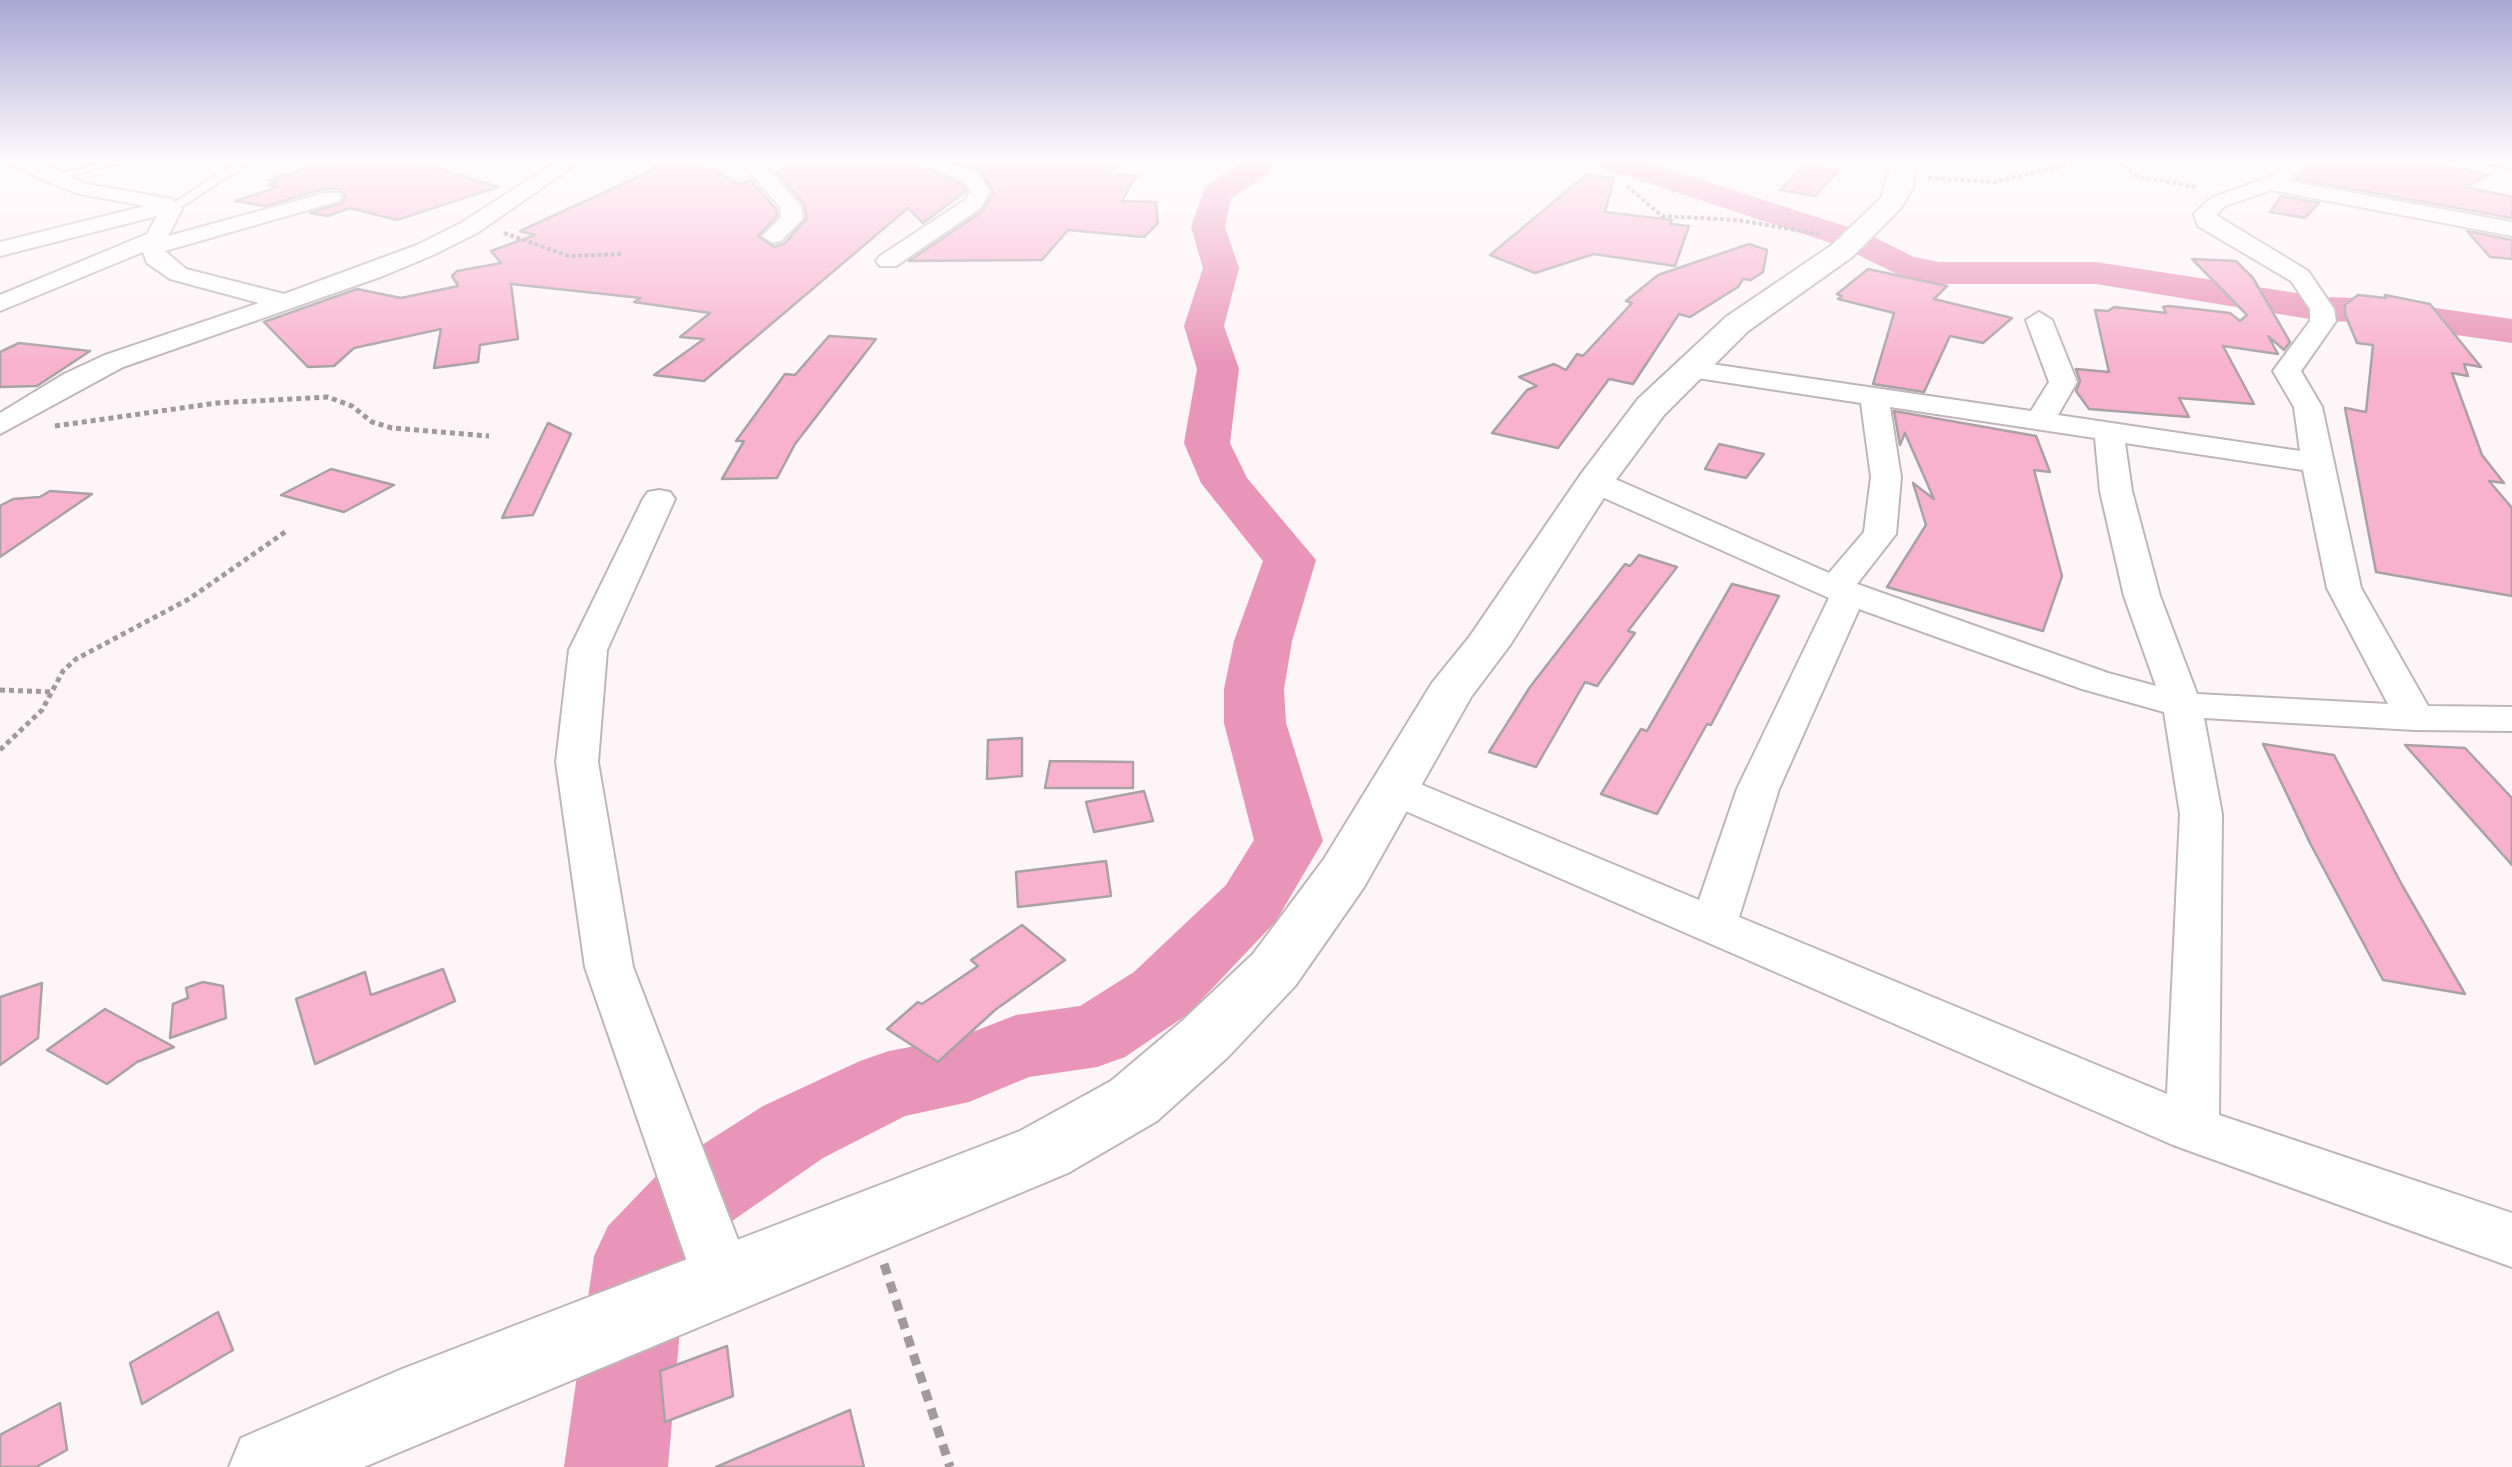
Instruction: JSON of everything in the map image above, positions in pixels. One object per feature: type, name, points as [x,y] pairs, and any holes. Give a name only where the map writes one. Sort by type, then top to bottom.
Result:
[{"type":"street","points":[[0,251],[89,228]]},
{"type":"street","points":[[160,228],[154,242],[155,258],[178,274],[282,301]]},
{"type":"street","points":[[0,304],[154,242],[208,228]]},
{"type":"street","points":[[0,425],[114,361],[375,272],[467,228]]},
{"type":"street","points":[[772,236],[781,228]]},
{"type":"street","points":[[888,261],[937,228]]},
{"type":"street","points":[[270,1467],[723,1279],[1044,1152],[1134,1101],[1206,1039],[1274,970],[1344,873],[1449,693],[1651,407],[1737,324],[1864,228]]},
{"type":"street","points":[[2220,228],[2300,276],[2322,308],[2314,355],[2312,416],[2317,463],[2344,588],[2415,718]]},
{"type":"street","points":[[0,251],[81,269]]},
{"type":"street","points":[[2039,320],[2063,382],[2040,420]]},
{"type":"street","points":[[1691,369],[2317,463]]},
{"type":"street","points":[[0,394],[46,396]]},
{"type":"street","points":[[1713,926],[1758,790],[1842,590],[1880,534],[1886,477],[1874,396]]},
{"type":"street","points":[[2109,430],[2116,491],[2142,596],[2182,705],[2201,814],[2192,1129]]},
{"type":"street","points":[[1595,482],[1842,590],[2095,680],[2182,705],[2415,718],[2512,718]]},
{"type":"street","points":[[660,499],[588,650],[577,762],[610,968],[723,1279]]},
{"type":"street","points":[[1393,789],[2192,1129],[2512,1240]]},
{"type":"path","points":[[474,228],[495,230],[569,256],[620,254]]},
{"type":"path","points":[[1784,228],[1850,242]]},
{"type":"path","points":[[50,426],[217,403],[328,396],[352,406],[372,422],[392,428],[488,436]]},
{"type":"path","points":[[0,750],[42,710],[64,671],[76,659],[189,599],[288,530]]},
{"type":"path","points":[[0,690],[53,692]]},
{"type":"path","points":[[871,1223],[950,1467]]},
{"type":"building","points":[[765,228],[758,236],[774,247],[784,244],[798,228],[884,228],[704,381],[654,375],[704,339],[680,337],[710,313],[634,302],[641,298],[511,284],[518,339],[480,345],[478,362],[434,368],[441,329],[354,348],[334,366],[308,367],[264,322],[357,289],[401,298],[458,286],[452,276],[457,271],[501,263],[491,251],[535,235],[520,231]]},
{"type":"building","points":[[957,228],[1153,228],[1144,237],[1068,230],[1042,260],[909,261]]},
{"type":"building","points":[[1522,228],[1688,228],[1675,266],[1594,254],[1535,273],[1490,255]]},
{"type":"building","points":[[2467,231],[2512,240],[2512,259],[2490,257]]},
{"type":"building","points":[[1749,244],[1767,250],[1763,272],[1751,280],[1743,279],[1738,287],[1690,317],[1679,314],[1633,384],[1609,379],[1558,448],[1492,433],[1527,390],[1537,386],[1519,377],[1554,364],[1566,370],[1577,354],[1583,356],[1632,303],[1626,301],[1658,275]]},
{"type":"building","points":[[2192,259],[2236,261],[2253,278],[2290,342],[2284,350],[2268,336],[2278,354],[2223,346],[2254,404],[2179,398],[2189,417],[2089,409],[2076,391],[2080,381],[2076,369],[2109,372],[2095,310],[2108,311],[2114,307],[2166,313],[2163,307],[2169,306],[2230,313],[2240,321],[2247,315]]},
{"type":"building","points":[[1868,269],[1947,286],[1934,299],[2012,318],[1983,343],[1950,336],[1924,392],[1873,384],[1894,313],[1838,299],[1842,296],[1837,294]]},
{"type":"building","points":[[2358,295],[2386,298],[2385,295],[2430,304],[2481,367],[2464,364],[2468,376],[2452,373],[2482,455],[2504,483],[2489,481],[2512,508],[2512,596],[2376,572],[2345,408],[2366,412],[2373,345],[2357,343],[2345,314],[2345,305]]},
{"type":"building","points":[[829,336],[876,339],[795,444],[777,478],[722,479],[744,441],[736,441],[785,374],[795,375]]},
{"type":"building","points":[[19,343],[90,351],[37,386],[0,387],[0,352]]},
{"type":"building","points":[[1894,411],[2036,436],[2050,472],[2034,470],[2062,576],[2043,631],[1887,587],[1926,525],[1913,483],[1934,499],[1905,433],[1900,445]]},
{"type":"building","points":[[548,423],[571,434],[533,515],[502,518]]},
{"type":"building","points":[[1719,444],[1764,454],[1746,478],[1705,469]]},
{"type":"building","points":[[331,469],[394,485],[344,512],[281,495]]},
{"type":"building","points":[[50,491],[92,494],[0,557],[0,506]]},
{"type":"building","points":[[1639,555],[1677,567],[1628,631],[1635,633],[1597,686],[1585,682],[1536,767],[1489,752],[1530,687],[1625,564],[1630,566]]},
{"type":"building","points":[[1732,584],[1779,596],[1711,725],[1707,724],[1657,814],[1601,794],[1641,729],[1647,731]]},
{"type":"building","points":[[1022,738],[1022,776],[987,779],[988,740]]},
{"type":"building","points":[[2263,744],[2334,755],[2465,994],[2383,980]]},
{"type":"building","points":[[2405,745],[2465,748],[2512,798],[2512,865]]},
{"type":"building","points":[[1050,761],[1133,762],[1133,788],[1045,788]]},
{"type":"building","points":[[1144,791],[1153,821],[1094,832],[1086,802]]},
{"type":"building","points":[[1106,861],[1111,896],[1018,907],[1016,872]]},
{"type":"building","points":[[1022,925],[1065,960],[995,1010],[938,1062],[887,1029],[918,1002],[922,1004],[978,966],[971,960]]},
{"type":"building","points":[[443,969],[455,1001],[315,1064],[296,999],[365,972],[371,995]]},
{"type":"building","points":[[203,982],[223,986],[226,1018],[170,1038],[173,1004],[188,998],[186,988]]},
{"type":"building","points":[[42,983],[38,1038],[0,1065],[0,997]]},
{"type":"building","points":[[105,1009],[174,1047],[137,1062],[107,1084],[47,1050]]},
{"type":"building","points":[[218,1312],[233,1350],[142,1404],[130,1363]]},
{"type":"building","points":[[727,1346],[733,1396],[665,1422],[660,1371]]},
{"type":"building","points":[[60,1403],[67,1450],[36,1467],[0,1467],[0,1435]]},
{"type":"building","points":[[850,1410],[864,1467],[716,1467]]},
{"type":"waterway","points":[[616,1467],[640,1256],[691,1200],[793,1132],[889,1085],[969,1069],[1016,1047],[1097,1035],[1161,993],[1251,903],[1289,841],[1255,723],[1254,689],[1263,641],[1290,560],[1225,483],[1207,443],[1218,369],[1204,326],[1221,268],[1208,228]]},
{"type":"waterway","points":[[1819,228],[1852,239],[1903,266],[1939,273],[2096,273],[2322,309],[2366,310],[2512,331]]}]
